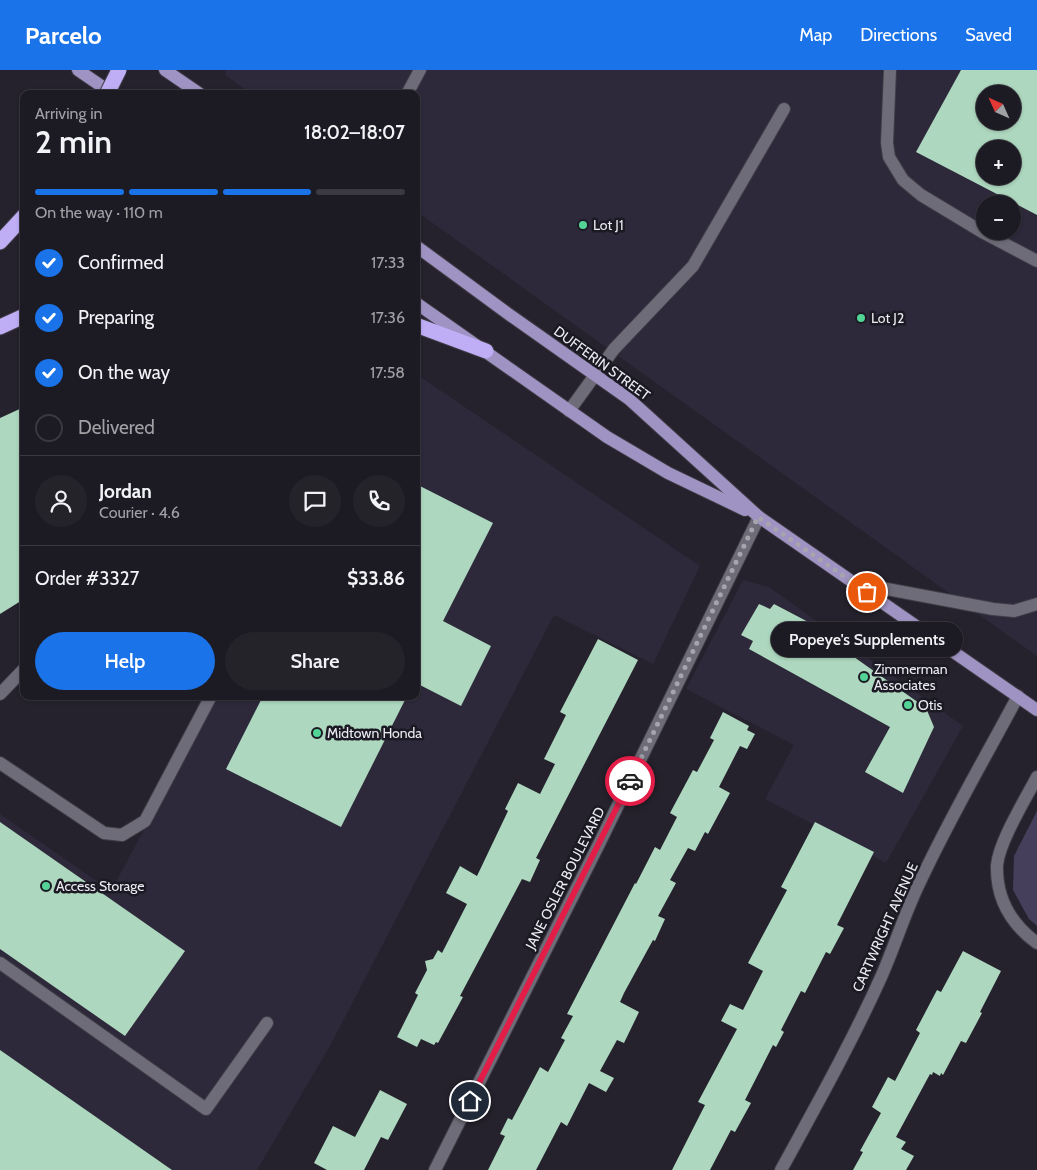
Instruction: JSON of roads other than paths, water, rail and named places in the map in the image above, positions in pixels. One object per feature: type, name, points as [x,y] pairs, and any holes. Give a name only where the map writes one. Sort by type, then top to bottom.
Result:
[{"type":"highway","points":[[109,90],[119,70]]},
{"type":"highway","points":[[0,242],[20,220]]},
{"type":"highway","points":[[0,327],[20,318]]},
{"type":"highway","points":[[420,326],[486,351]]},
{"type":"main road","points":[[78,70],[107,90]]},
{"type":"main road","points":[[165,70],[194,90]]},
{"type":"main road","name":"DUFFERIN STREET","points":[[420,249],[629,399],[758,517],[1037,710]]},
{"type":"main road","name":"DUFFERIN STREET","points":[[420,306],[607,437],[668,473],[758,517]]},
{"type":"street","points":[[409,90],[420,70]]},
{"type":"street","points":[[890,70],[887,144],[889,157],[903,180],[929,200],[984,233],[1037,261]]},
{"type":"street","points":[[569,411],[614,349],[693,266],[784,108]]},
{"type":"street","name":"JANE OSLER BOULEVARD","points":[[435,1170],[595,853],[758,517]]},
{"type":"street","points":[[855,584],[993,609],[1014,610],[1037,604]]},
{"type":"street","points":[[0,694],[20,673]]},
{"type":"street","name":"CARTWRIGHT AVENUE","points":[[781,1170],[826,1089],[882,975],[919,885],[939,844],[967,788],[1018,696]]},
{"type":"street","points":[[0,763],[104,833],[122,835],[145,821],[209,700]]},
{"type":"street","points":[[1037,777],[1007,835],[997,863],[1000,890],[1010,916],[1024,934],[1037,944]]},
{"type":"street","points":[[0,963],[206,1109],[267,1023]]},
{"type":"place","name":"Lot J1","points":[[583,225]]},
{"type":"place","name":"Lot J2","points":[[861,318]]},
{"type":"place","name":"Popeye's Supplements","points":[[867,592]]},
{"type":"place","name":"Zimmerman Associates","points":[[864,677]]},
{"type":"place","name":"Otis","points":[[908,705]]},
{"type":"place","name":"Midtown Honda","points":[[317,733]]},
{"type":"place","name":"Access Storage","points":[[46,886]]}]
